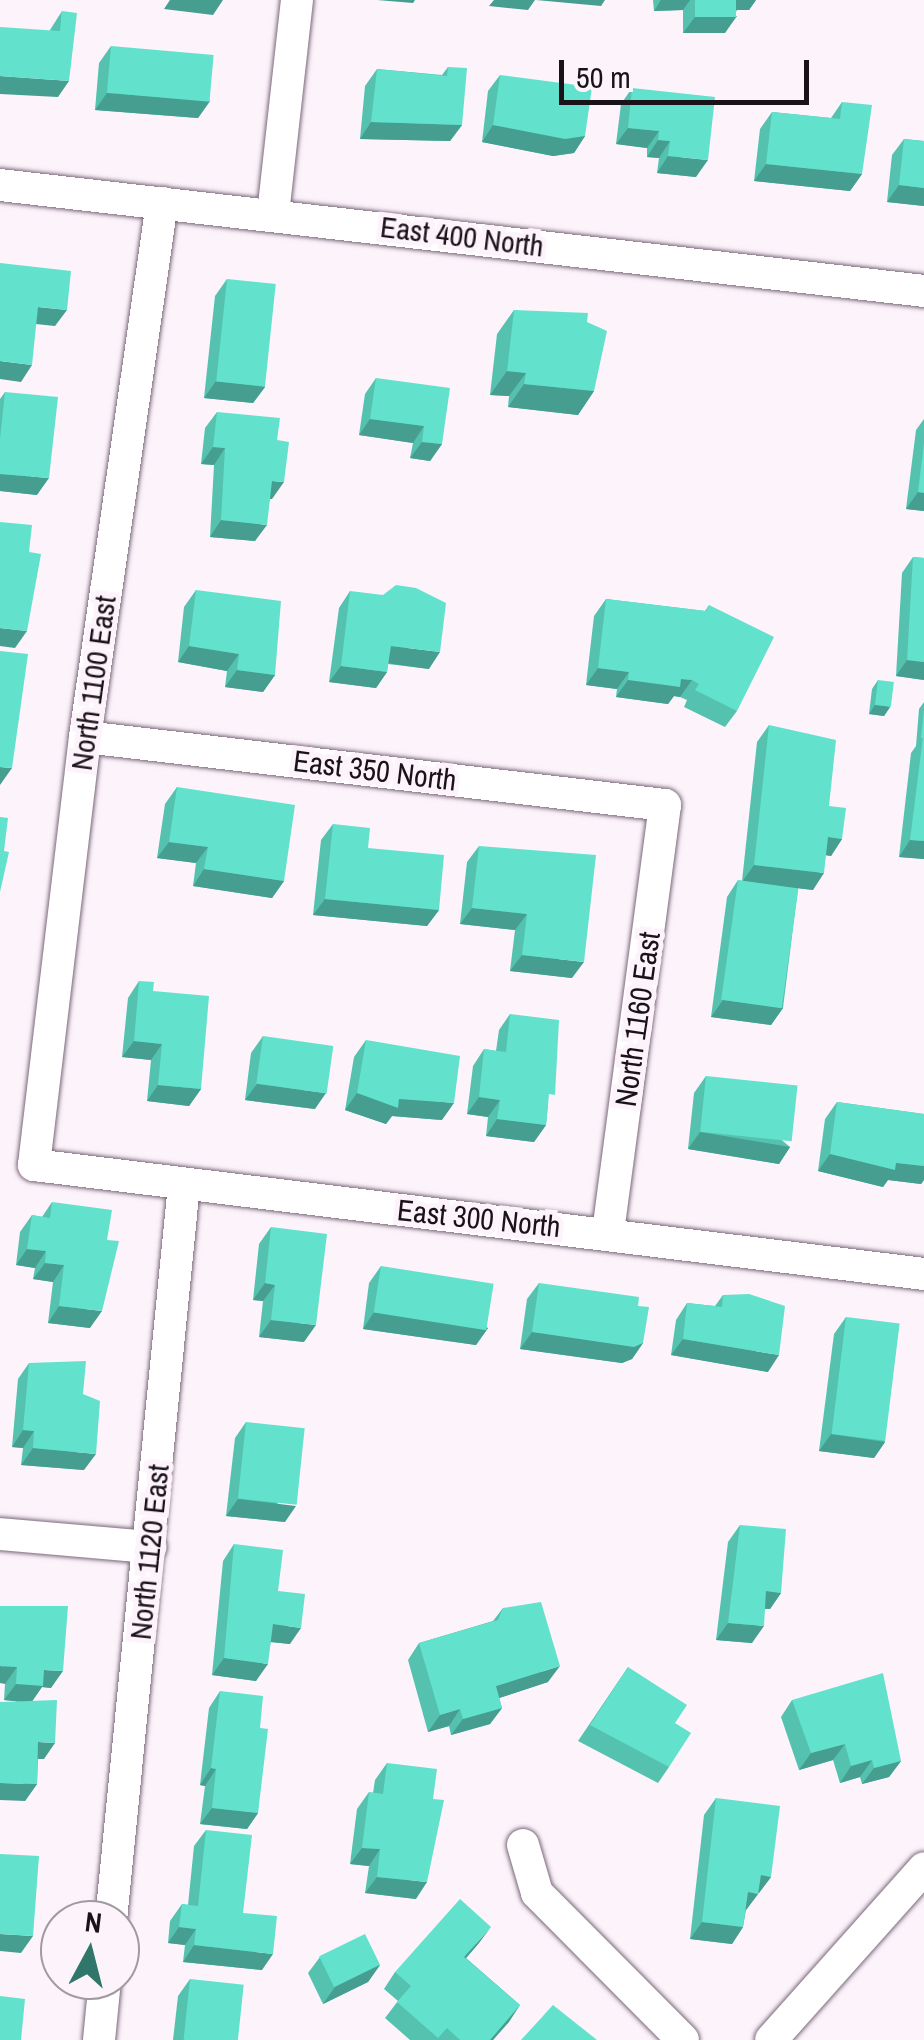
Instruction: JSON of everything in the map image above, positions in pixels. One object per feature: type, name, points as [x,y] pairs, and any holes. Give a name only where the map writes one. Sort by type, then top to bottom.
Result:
[{"type":"street","points":[[273,214],[296,0]]},
{"type":"street","name":"East 400 North","points":[[0,185],[924,291]]},
{"type":"street","name":"North 1100 East","points":[[34,1165],[85,737],[162,203]]},
{"type":"street","name":"East 350 North","points":[[85,737],[665,804]]},
{"type":"street","name":"North 1160 East","points":[[608,1233],[665,804]]},
{"type":"street","name":"East 300 North","points":[[34,1165],[924,1274]]},
{"type":"street","name":"North 1120 East","points":[[113,1900],[184,1185]]},
{"type":"street","points":[[0,1534],[150,1547]]},
{"type":"street","points":[[523,1845],[537,1893],[683,2040]]},
{"type":"street","points":[[772,2040],[924,1868]]},
{"type":"street","points":[[99,2040],[103,2000]]},
{"type":"building","points":[[695,0],[736,0],[736,17],[695,17]]},
{"type":"building","points":[[62,11],[77,13],[69,81],[0,76],[0,27],[60,31]]},
{"type":"building","points":[[111,46],[214,55],[210,102],[107,93]]},
{"type":"building","points":[[448,67],[467,68],[462,125],[371,122],[377,69],[447,76]]},
{"type":"building","points":[[500,75],[592,87],[585,136],[565,139],[493,125]]},
{"type":"building","points":[[632,88],[715,97],[708,160],[668,156],[670,141],[658,140],[659,131],[628,128]]},
{"type":"building","points":[[842,102],[872,105],[862,174],[766,164],[772,112],[840,119]]},
{"type":"building","points":[[904,139],[924,141],[924,188],[899,185]]},
{"type":"building","points":[[0,263],[71,271],[67,310],[38,307],[32,365],[0,361]]},
{"type":"building","points":[[227,279],[276,284],[265,387],[216,381]]},
{"type":"building","points":[[514,310],[588,313],[587,322],[607,331],[594,391],[524,384],[526,373],[507,371]]},
{"type":"building","points":[[376,378],[450,388],[442,444],[422,442],[424,426],[370,419]]},
{"type":"building","points":[[5,392],[58,397],[49,478],[0,474]]},
{"type":"building","points":[[217,412],[280,418],[277,440],[289,442],[284,482],[272,481],[267,525],[221,520],[225,448],[213,447]]},
{"type":"building","points":[[924,443],[924,493],[918,492]]},
{"type":"building","points":[[0,522],[32,525],[29,552],[41,554],[27,631],[0,628]]},
{"type":"building","points":[[913,557],[924,558],[924,662],[907,660]]},
{"type":"building","points":[[396,585],[416,588],[446,603],[440,652],[391,646],[387,672],[341,666],[350,591],[383,595]]},
{"type":"building","points":[[196,590],[281,601],[275,675],[237,670],[239,654],[189,646]]},
{"type":"building","points":[[606,599],[706,611],[709,605],[774,637],[737,711],[695,690],[699,684],[692,680],[681,679],[680,687],[628,680],[629,672],[598,668]]},
{"type":"building","points":[[0,651],[28,654],[12,768],[0,767]]},
{"type":"building","points":[[878,680],[894,682],[891,707],[875,705]]},
{"type":"building","points":[[769,725],[836,740],[829,806],[846,808],[842,839],[828,837],[824,873],[754,865]]},
{"type":"building","points":[[924,737],[924,841],[910,840]]},
{"type":"building","points":[[177,787],[295,805],[284,881],[204,869],[208,847],[169,842]]},
{"type":"building","points":[[0,817],[8,818],[4,851],[9,852],[0,892]]},
{"type":"building","points":[[333,824],[370,828],[368,848],[444,855],[439,910],[325,899]]},
{"type":"building","points":[[479,846],[596,855],[584,962],[522,955],[527,914],[472,908]]},
{"type":"building","points":[[738,880],[798,888],[782,1008],[721,1000]]},
{"type":"building","points":[[139,981],[154,982],[153,991],[209,996],[201,1089],[158,1085],[162,1044],[134,1041]]},
{"type":"building","points":[[510,1014],[559,1020],[555,1095],[549,1094],[546,1125],[497,1119],[500,1100],[479,1097],[484,1049],[506,1052]]},
{"type":"building","points":[[263,1036],[333,1046],[327,1093],[256,1084]]},
{"type":"building","points":[[366,1040],[460,1056],[454,1103],[399,1099],[398,1108],[357,1093]]},
{"type":"building","points":[[706,1076],[797,1086],[792,1141],[700,1132]]},
{"type":"building","points":[[837,1102],[924,1114],[924,1166],[896,1163],[895,1170],[830,1154]]},
{"type":"building","points":[[52,1202],[112,1210],[107,1240],[119,1241],[102,1311],[59,1306],[64,1265],[45,1263],[46,1251],[27,1249],[32,1215],[50,1218]]},
{"type":"building","points":[[271,1227],[327,1234],[316,1325],[271,1320],[275,1285],[265,1283]]},
{"type":"building","points":[[381,1266],[494,1284],[486,1330],[374,1312]]},
{"type":"building","points":[[539,1283],[639,1297],[638,1306],[649,1307],[643,1343],[634,1347],[532,1332]]},
{"type":"building","points":[[749,1294],[785,1306],[779,1355],[683,1339],[687,1303],[722,1307],[723,1295]]},
{"type":"building","points":[[846,1317],[900,1324],[885,1441],[832,1434]]},
{"type":"building","points":[[86,1361],[83,1394],[100,1401],[96,1454],[33,1448],[34,1431],[23,1430],[29,1363]]},
{"type":"building","points":[[246,1422],[305,1428],[297,1505],[238,1499]]},
{"type":"building","points":[[740,1525],[786,1529],[781,1593],[766,1591],[764,1626],[728,1623]]},
{"type":"building","points":[[234,1544],[283,1550],[278,1591],[305,1594],[301,1628],[273,1624],[268,1664],[224,1658]]},
{"type":"building","points":[[541,1602],[560,1666],[496,1686],[502,1708],[463,1719],[460,1709],[440,1715],[419,1643],[498,1620],[503,1608]]},
{"type":"building","points":[[0,1606],[68,1606],[63,1671],[44,1670],[43,1686],[16,1684],[17,1667],[0,1666]]},
{"type":"building","points":[[628,1667],[687,1705],[675,1723],[691,1733],[669,1767],[590,1725]]},
{"type":"building","points":[[883,1673],[901,1761],[874,1768],[872,1760],[851,1766],[845,1744],[811,1753],[792,1700]]},
{"type":"building","points":[[220,1691],[263,1696],[260,1728],[268,1729],[258,1813],[212,1808],[216,1769],[211,1768]]},
{"type":"building","points":[[57,1700],[55,1743],[38,1742],[37,1784],[0,1783],[0,1702]]},
{"type":"building","points":[[387,1763],[437,1769],[433,1799],[444,1800],[427,1882],[377,1877],[380,1849],[362,1848],[369,1792],[383,1794]]},
{"type":"building","points":[[716,1798],[780,1806],[771,1877],[761,1875],[758,1894],[748,1892],[743,1927],[702,1922]]},
{"type":"building","points":[[206,1830],[252,1835],[243,1913],[277,1916],[273,1954],[194,1945],[196,1929],[179,1927],[182,1904],[198,1906]]},
{"type":"building","points":[[0,1854],[39,1856],[33,1936],[0,1934]]},
{"type":"building","points":[[460,1899],[491,1927],[464,1957],[520,2005],[490,2040],[460,2040],[447,2028],[438,2038],[397,2002],[411,1986],[395,1972]]},
{"type":"building","points":[[365,1934],[380,1965],[334,1987],[319,1956]]},
{"type":"building","points":[[190,1979],[244,1985],[238,2040],[184,2040]]},
{"type":"building","points":[[0,1996],[25,1999],[21,2040],[0,2040]]},
{"type":"building","points":[[553,2005],[597,2040],[521,2040]]}]
